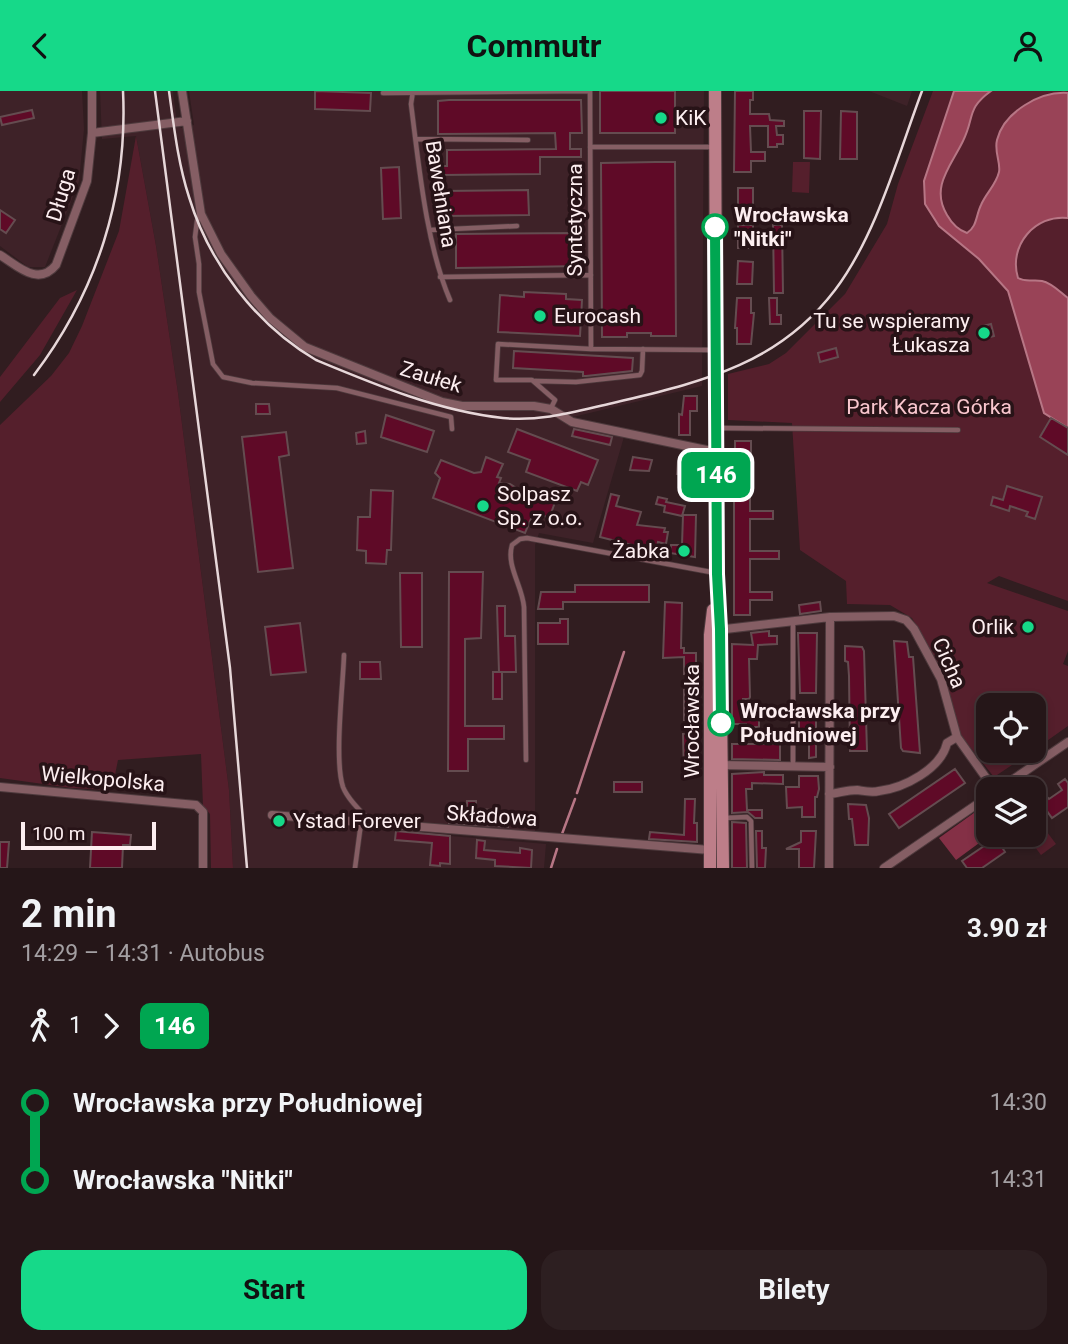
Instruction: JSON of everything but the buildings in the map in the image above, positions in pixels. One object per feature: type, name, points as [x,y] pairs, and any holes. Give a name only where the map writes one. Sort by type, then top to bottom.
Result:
[{"type":"street","name":"Długa","points":[[0,254],[30,275],[41,276],[56,265],[88,181],[92,91]]},
{"type":"street","name":"Zaułek","points":[[182,91],[201,214],[221,254],[251,296],[270,318],[305,347],[442,402],[461,406],[551,408],[572,422],[716,452]]},
{"type":"street","name":"Wrocławska","points":[[707,867],[716,765],[715,91]]},
{"type":"street","points":[[92,134],[187,121]]},
{"type":"street","name":"Cicha","points":[[715,630],[830,617],[894,616],[906,620],[914,629],[941,679],[957,737],[988,777]]},
{"type":"street","points":[[830,617],[830,868]]},
{"type":"street","points":[[830,794],[892,789],[932,769],[942,757],[947,743],[957,737]]},
{"type":"street","points":[[1015,777],[1068,742]]},
{"type":"street","points":[[716,765],[830,767]]},
{"type":"street","name":"Wrocławska","points":[[716,765],[722,818],[722,868]]},
{"type":"street","name":"Wielkopolska","points":[[0,787],[196,805],[203,812],[203,868]]},
{"type":"street","points":[[884,868],[976,805]]},
{"type":"street","name":"Składowa","points":[[272,815],[710,850]]},
{"type":"street","points":[[722,868],[710,850],[723,839]]},
{"type":"lane","name":"Bawełniana","points":[[412,91],[411,104],[430,230],[440,277],[450,300]]},
{"type":"lane","points":[[383,93],[590,91]]},
{"type":"lane","name":"Syntetyczna","points":[[590,91],[591,349]]},
{"type":"lane","points":[[416,139],[528,140]]},
{"type":"lane","points":[[590,147],[715,147]]},
{"type":"lane","points":[[201,214],[197,221],[195,237],[200,292],[212,364],[223,377],[252,383],[337,388],[451,417],[452,429]]},
{"type":"lane","points":[[430,230],[517,226]]},
{"type":"lane","points":[[440,277],[591,275]]},
{"type":"lane","points":[[643,349],[640,375],[576,382],[496,380],[498,344],[591,349],[643,349],[716,350]]},
{"type":"lane","points":[[532,380],[555,400],[551,408]]},
{"type":"lane","points":[[716,428],[958,431]]},
{"type":"lane","points":[[526,760],[524,607],[523,596],[511,563],[512,545],[527,538],[717,574]]},
{"type":"lane","points":[[793,621],[793,767]]},
{"type":"lane","points":[[344,655],[340,732],[341,777],[347,795],[374,824]]},
{"type":"lane","points":[[722,818],[747,817],[751,821],[752,868]]},
{"type":"lane","points":[[355,868],[361,823]]},
{"type":"shaded area","points":[[0,91],[82,91],[84,129],[79,181],[45,267],[28,267],[0,246]]},
{"type":"shaded area","points":[[100,91],[173,91],[177,124],[181,128],[194,125],[189,91],[704,91],[702,386],[573,417],[626,430],[593,543],[539,533],[535,545],[535,832],[368,817],[367,829],[546,844],[544,868],[233,868],[229,790],[178,393],[156,246],[136,136],[102,139]]},
{"type":"shaded area","points":[[869,91],[912,91],[907,106]]},
{"type":"shaded area","points":[[954,91],[991,91],[974,108],[967,133],[941,186],[942,205],[947,215],[967,233],[973,227],[983,201],[998,177],[997,140],[1007,121],[1015,112],[1035,100],[1057,93],[1068,93],[1068,218],[1045,221],[1035,227],[1021,244],[1016,266],[1018,278],[1046,282],[1068,298],[1068,428],[1044,413],[1008,291],[979,259],[939,226],[925,204],[924,181]]},
{"type":"shaded area","points":[[976,811],[976,845],[956,860],[939,838]]},
{"type":"green space","name":"Park Kacza Górka","points":[[933,91],[1068,91],[1068,601],[999,576],[987,583],[1068,611],[1068,651],[1063,664],[1068,666],[1068,726],[1046,742],[1046,693],[976,693],[976,754],[946,713],[945,678],[912,618],[890,605],[847,604],[846,581],[800,550],[792,423],[728,420],[728,374],[769,364],[786,353],[845,294],[887,224],[898,184]]},
{"type":"green space","points":[[136,136],[178,393],[229,790],[233,868],[211,868],[210,814],[203,806],[201,754],[118,760],[112,790],[72,788],[0,778],[0,425],[51,376],[69,353],[82,326],[119,231]]},
{"type":"green space","points":[[793,162],[810,162],[809,193],[792,192]]},
{"type":"green space","points":[[77,290],[40,355],[0,402],[0,377],[60,298]]},
{"type":"green space","name":"Park Kacza Górka","points":[[983,763],[1015,763],[994,777]]},
{"type":"green space","points":[[1046,831],[1056,844],[1041,855],[1035,847],[1046,847]]},
{"type":"waterway","points":[[577,793],[624,652]]},
{"type":"waterway","points":[[562,834],[575,799]]},
{"type":"waterway","points":[[551,868],[557,849]]},
{"type":"railway","points":[[34,375],[75,310],[104,241],[120,168],[123,91]]},
{"type":"railway","points":[[155,91],[230,668],[247,868]]},
{"type":"railway","points":[[169,91],[182,171],[198,222],[222,268],[255,310],[274,329],[316,360],[384,387],[479,415],[517,419],[572,412],[706,378],[762,354],[788,337],[812,316],[850,269],[885,194],[922,91]]},
{"type":"bus line","name":"146","points":[[715,227],[717,574],[721,723]]},
{"type":"place","name":"KiK","points":[[661,118]]},
{"type":"place","name":"Wrocławska \"Nitki\"","points":[[715,227]]},
{"type":"place","name":"Eurocash","points":[[540,316]]},
{"type":"place","name":"Tu se wspieramy Łukasza","points":[[984,333]]},
{"type":"place","name":"Solpasz Sp. z o.o.","points":[[483,506]]},
{"type":"place","name":"Żabka","points":[[684,551]]},
{"type":"place","name":"Orlik","points":[[1028,627]]},
{"type":"place","name":"Wrocławska przy Południowej","points":[[721,723]]},
{"type":"place","name":"Ystad Forever","points":[[279,821]]}]
